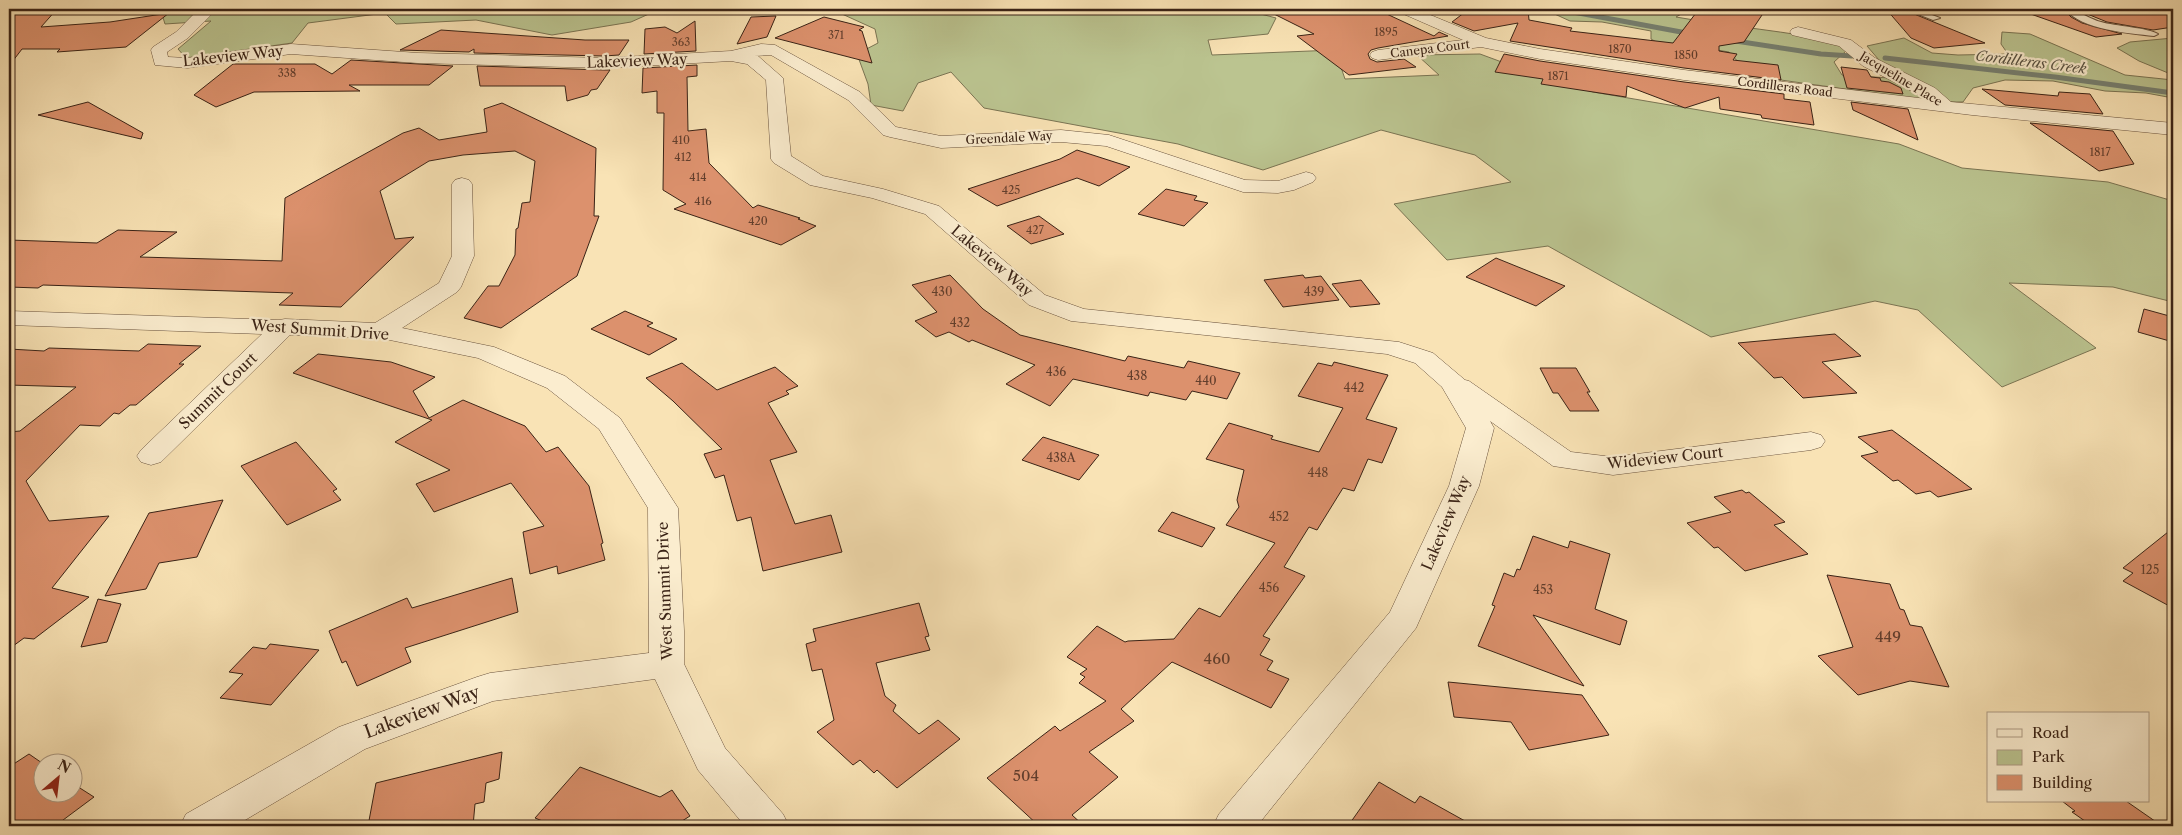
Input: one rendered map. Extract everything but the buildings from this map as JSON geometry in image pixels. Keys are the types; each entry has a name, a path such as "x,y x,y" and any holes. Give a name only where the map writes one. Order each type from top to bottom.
{"street":[{"name":"Lakeview Way","path":"206,9 206,12 182,35 159,50 161,61 187,63 291,50 325,50 418,58 595,63 731,56 752,60 774,78 781,159 817,181 876,193 932,210 1038,300 1080,316 1390,347 1424,358 1453,382 1480,428 1464,486 1404,619 1233,826"},
{"name":"Cordilleras Road","path":"1404,9 1482,42 1540,54 1948,107 2173,129"},
{"name":"Jacqueline Place","path":"1798,32 1845,43 1869,62 1929,92 1948,107"},
{"name":"Canepa Court","path":"1378,55 1482,42"},
{"name":"Greendale Way","path":"731,56 760,49 775,50 854,96 890,131 941,142 1061,136 1109,141 1243,186 1278,187 1294,184 1306,178"},
{"path":"380,331 448,287 463,256 462,184"},
{"name":"West Summit Drive","path":"9,318 285,326 380,331 486,352 556,382 610,424 663,508 667,631 666,664 711,759 770,826"},
{"name":"Summit Court","path":"151,456 285,326"},
{"name":"Wideview Court","path":"1453,382 1563,460 1613,466 1811,441"},
{"name":"Lakeview Way","path":"200,826 352,738 490,687 666,664"}],"lane":[{"path":"1909,9 1936,18"},
{"path":"2069,9 2076,17 2107,26 2154,34"}],"green space":[{"path":"180,9 660,9 631,22 552,35 476,20 396,24 385,13 308,23 292,43 186,58 178,49 211,21 165,24 161,11"},
{"path":"660,9 762,9 746,11"},
{"path":"797,9 1242,9 1276,18 1268,34 1208,40 1212,55 1335,50 1345,79 1439,75 1417,55 1480,54 1593,92 1899,144 1962,168 2108,182 2173,201 2173,302 2113,287 2009,283 2096,348 2002,387 1918,310 1875,301 1711,337 1548,246 1447,260 1394,204 1511,182 1475,155 1381,130 1263,170 1178,144 984,108 951,72 918,83 903,111 871,105 868,84 857,54 878,43 875,29 842,14"},
{"path":"1520,9 1712,9 1712,15 1683,13 1676,17 1802,35 1843,43 1846,51 1834,62 1842,75 1906,79 1885,67 1867,46 1904,38 1932,53 1958,55 2008,54 2001,44 2002,32 2030,34 2125,75 2173,80 2173,98 2146,93 2105,91 2053,81 2005,80 1973,88 1963,102 1920,102 1888,95 1745,75 1741,65 1729,52 1682,44 1662,45 1651,39 1651,31 1602,22 1570,21 1548,11"},
{"path":"2173,38 2173,75 2139,61 2117,48 2130,42"}],"waterway":[{"name":"Cordilleras Creek","path":"1557,9 1692,34"},
{"name":"Cordilleras Creek","path":"1729,40 1821,54 1852,56"},
{"name":"Cordilleras Creek","path":"1885,58 2055,77 2173,93"}]}
